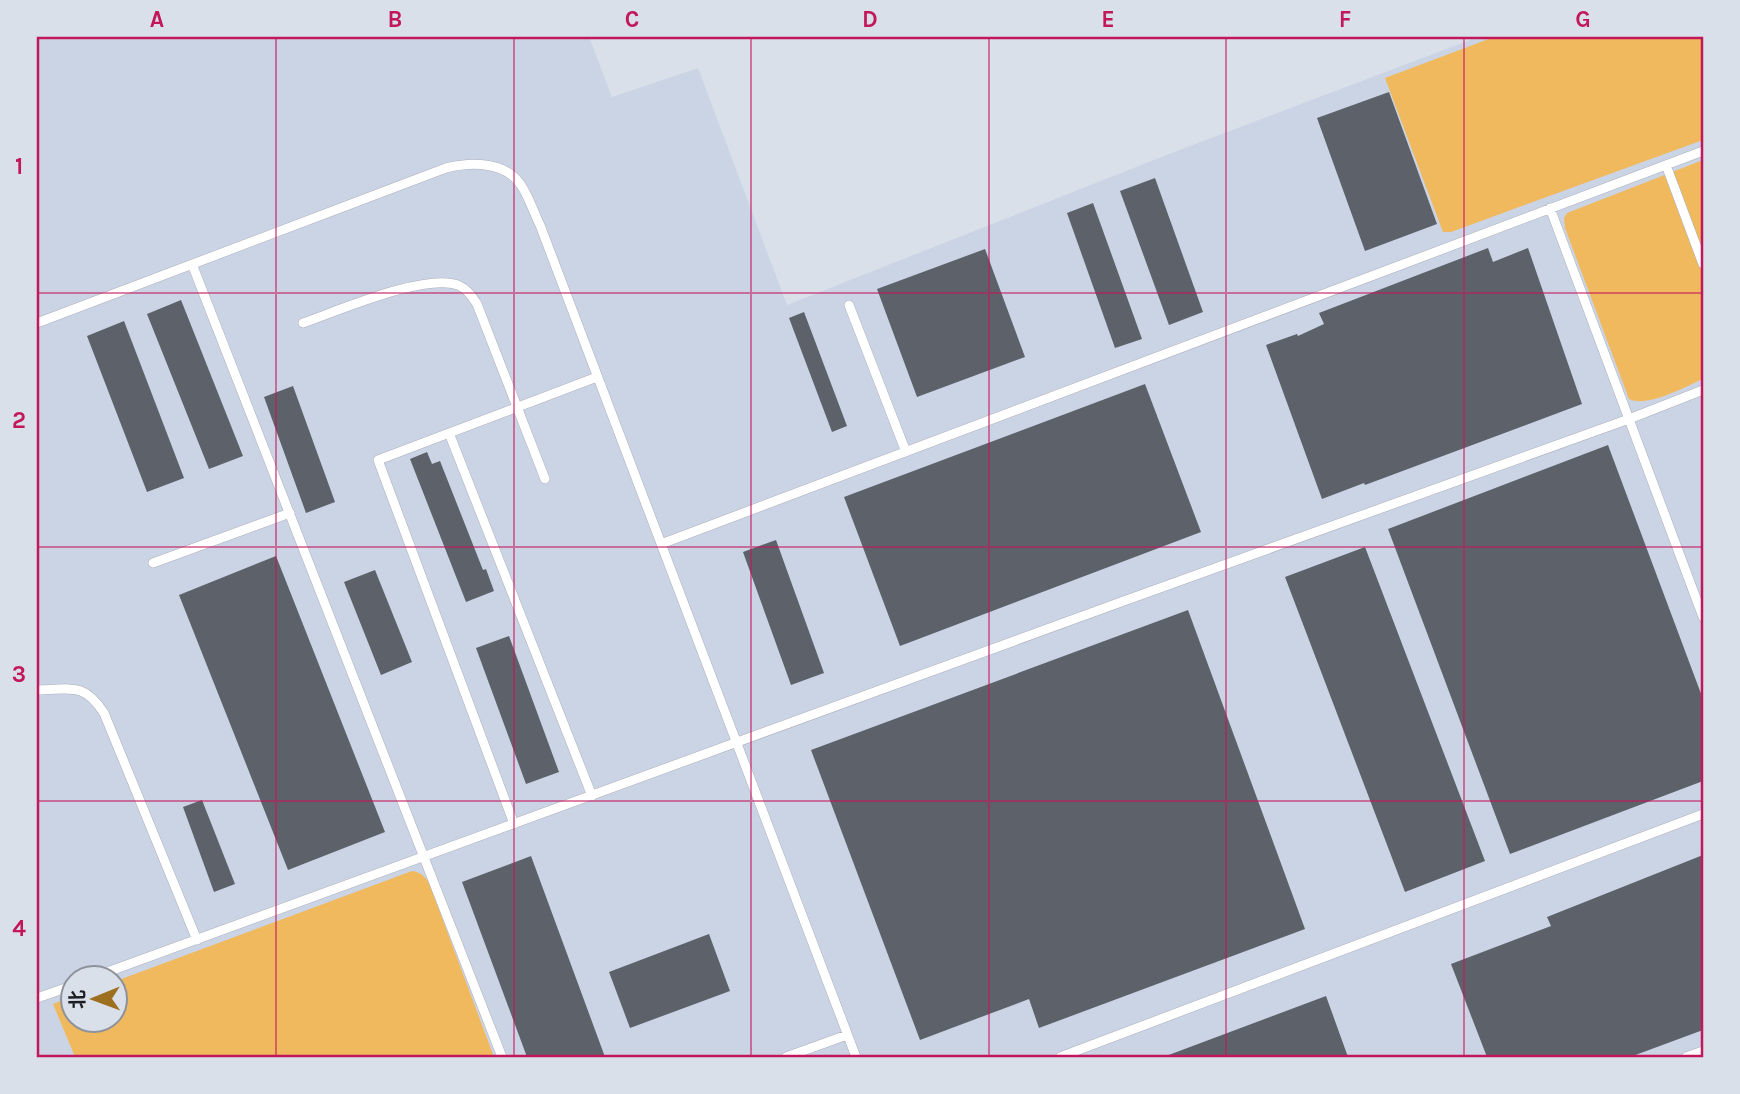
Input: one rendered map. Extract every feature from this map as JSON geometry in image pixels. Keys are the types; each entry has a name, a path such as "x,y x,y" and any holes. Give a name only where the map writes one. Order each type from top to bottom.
{"lane":[{"path":"661,544 1703,151"},
{"path":"37,323 446,168 462,164 486,165 512,176 521,185 540,226 856,1057"},
{"path":"1666,165 1703,264"},
{"path":"1550,208 1703,617"},
{"path":"192,264 502,1057"},
{"path":"303,323 419,284 444,283 462,287 477,304 545,479"},
{"path":"849,305 906,452"},
{"path":"514,824 378,460 597,377"},
{"path":"130,964 1703,390"},
{"path":"449,433 592,796"},
{"path":"153,563 290,513"},
{"path":"37,690 77,688 96,701 104,713 197,940"},
{"path":"1060,1057 1703,814"},
{"path":"37,998 60,990"},
{"path":"786,1057 848,1035"},
{"path":"1686,1057 1703,1051"}],"shaded area":[{"path":"37,37 589,37 612,97 698,68 787,305 1169,154 1478,37 1703,37 1703,1057 37,1057"},
{"path":"1494,37 1703,37 1703,140 1451,232 1443,232 1385,78"},
{"path":"1703,160 1703,379 1656,399 1629,399 1565,228 1564,218 1567,213"},
{"path":"412,871 417,872 429,883 494,1057 75,1057 65,1034 130,1034 130,976"},
{"path":"60,1001 60,1021 53,1004"}],"building":[{"path":"1389,92 1437,224 1365,251 1317,118"},
{"path":"1155,178 1203,312 1169,325 1120,191"},
{"path":"1093,203 1142,339 1115,348 1067,213"},
{"path":"1488,248 1493,262 1528,248 1582,404 1322,499 1266,345 1297,334 1298,336 1324,324 1319,313"},
{"path":"985,249 1025,357 917,397 877,289"},
{"path":"181,300 243,456 209,469 147,314"},
{"path":"804,312 847,426 832,432 789,318"},
{"path":"124,321 184,478 147,492 87,336"},
{"path":"1145,384 1201,532 900,646 844,497"},
{"path":"293,386 335,502 306,513 264,397"},
{"path":"1608,445 1703,699 1703,781 1510,854 1388,529"},
{"path":"427,452 432,464 440,461 483,570 486,569 494,591 466,602 410,459"},
{"path":"776,540 824,673 791,685 743,552"},
{"path":"1365,547 1485,861 1405,892 1285,577"},
{"path":"276,556 385,832 288,870 179,595"},
{"path":"375,570 412,662 381,675 344,582"},
{"path":"1188,610 1305,929 1039,1028 1029,999 920,1040 811,750"},
{"path":"509,636 559,772 526,784 476,648"},
{"path":"202,800 235,884 214,892 183,807"},
{"path":"1703,855 1703,1030 1630,1057 1487,1057 1451,964 1551,926 1547,917"},
{"path":"531,856 605,1057 527,1057 462,882"},
{"path":"709,934 730,991 630,1028 609,972"},
{"path":"1326,996 1348,1057 1166,1057 1166,1056"}]}
